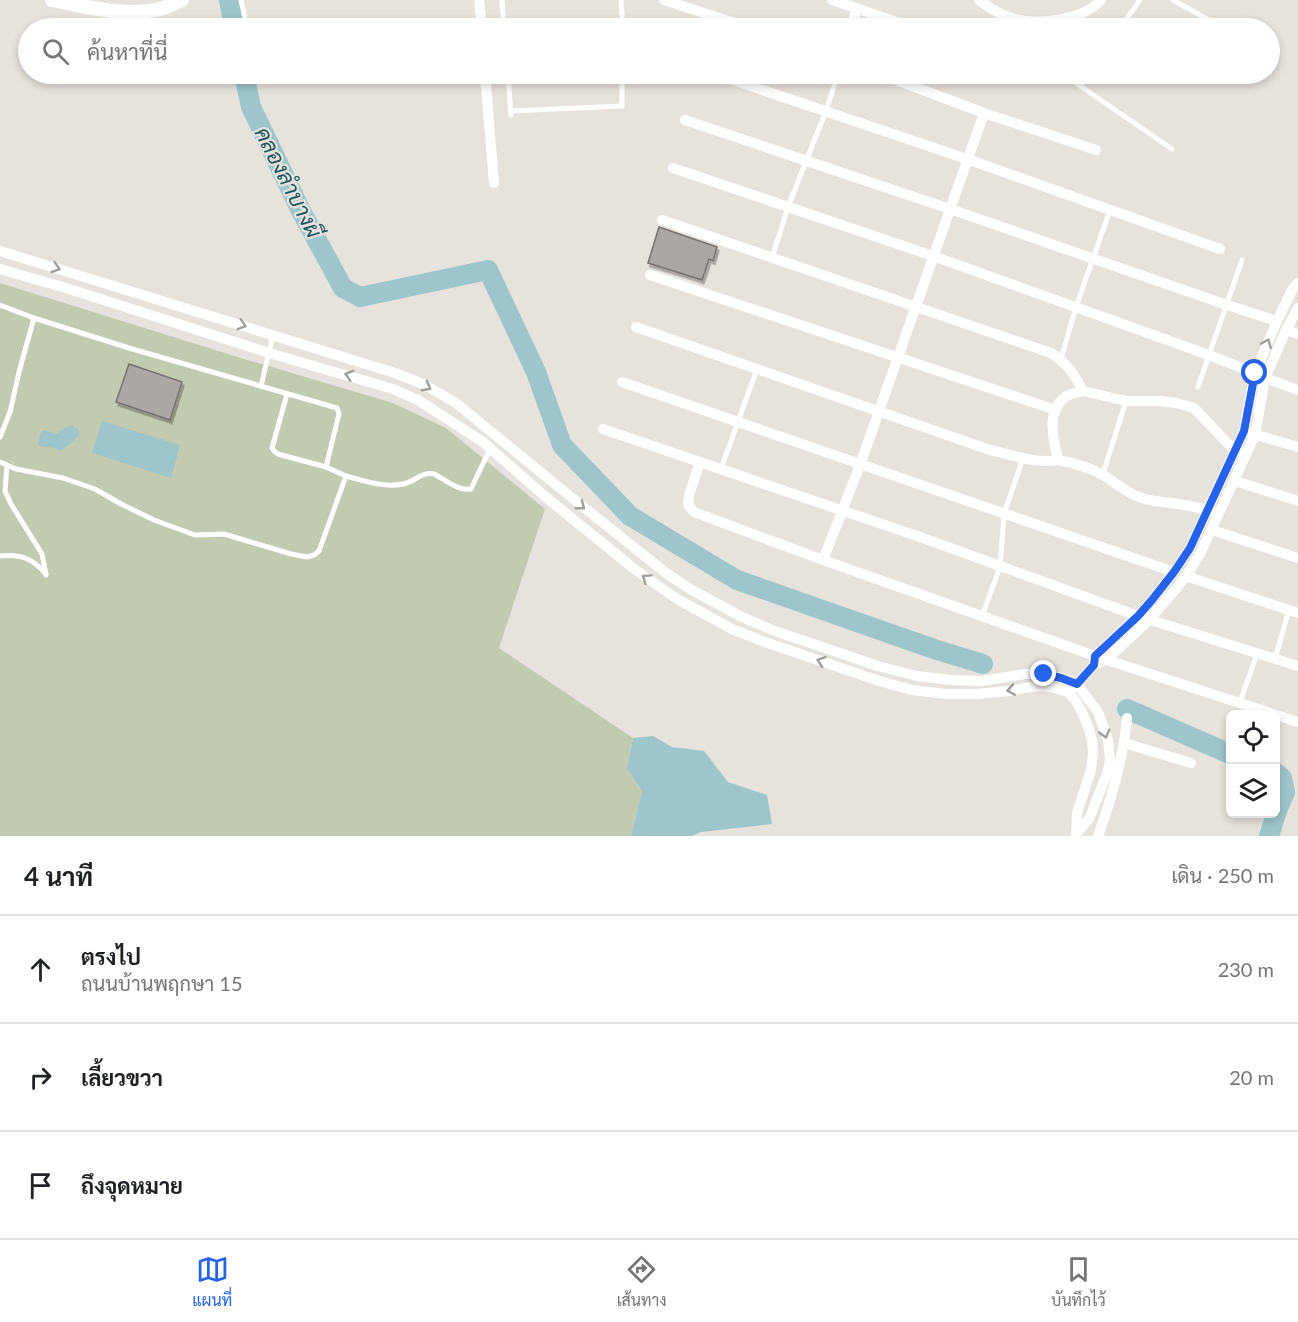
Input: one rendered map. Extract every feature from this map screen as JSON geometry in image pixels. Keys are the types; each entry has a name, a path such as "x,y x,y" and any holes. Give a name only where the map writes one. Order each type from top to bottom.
{"street":[{"path":"52,0 99,10 142,12 163,8 182,0"},
{"path":"479,0 481,18"},
{"path":"664,0 718,18"},
{"path":"832,0 886,18"},
{"path":"979,0 1012,18"},
{"path":"1067,18 1075,16 1101,0"},
{"path":"854,18 857,8"},
{"path":"486,84 494,183"},
{"path":"745,84 967,159 1220,249"},
{"path":"907,84 984,113 1096,150"},
{"path":"824,560 860,465 984,113"},
{"path":"685,120 1276,321"},
{"path":"673,168 933,256 1209,355 1298,390"},
{"path":"662,220 1051,353 1072,370 1083,391"},
{"path":"0,250 395,373 425,385 456,403 690,590 772,630 917,676 982,681 1024,674 1044,674 1077,684 1098,712 1108,740 1110,761 1089,819 1076,834"},
{"path":"0,269 393,389 418,400 483,442 548,499 637,571 677,599 732,629 868,678 912,690 946,694 977,694 1036,686 1068,692 1076,701 1088,726 1093,753 1091,770 1077,813 1076,834"},
{"path":"650,275 1056,410"},
{"path":"1068,692 1186,576 1212,530 1213,512 1244,431 1276,321 1293,288 1298,283"},
{"path":"1143,618 1235,481 1255,435 1260,376 1298,308"},
{"path":"636,327 990,450 1040,461 1072,462 1103,476 1136,496 1153,502 1170,503 1213,512"},
{"path":"1286,330 1298,334"},
{"path":"622,382 1174,572"},
{"path":"1058,460 1052,433 1056,410 1065,397 1083,391 1126,401 1160,401 1194,408 1235,451 1246,455"},
{"path":"603,429 842,510 1143,618 1298,666"},
{"path":"1244,431 1298,447"},
{"path":"700,462 689,495 688,505 694,512 1098,660 1240,702 1298,722"},
{"path":"1235,481 1298,501"},
{"path":"1212,530 1298,558"},
{"path":"1186,576 1294,612"},
{"path":"1098,836 1108,809 1124,743 1127,718"},
{"path":"1124,743 1191,763"}],"lane":[{"path":"240,0 244,18"},
{"path":"502,0 503,18"},
{"path":"621,0 622,18"},
{"path":"1127,18 1140,0"},
{"path":"1173,0 1205,18"},
{"path":"509,84 510,113 622,106 622,84"},
{"path":"772,258 788,207 835,84"},
{"path":"1077,84 1172,149"},
{"path":"1060,359 1110,210"},
{"path":"1198,387 1242,260"},
{"path":"0,305 129,348 337,408 339,411 326,467"},
{"path":"0,437 10,412 34,318"},
{"path":"261,386 273,335"},
{"path":"721,469 757,369"},
{"path":"287,394 272,448 274,451 289,458 326,467 346,476 377,485 407,484 423,474 430,473 459,488 468,490 471,489 490,449"},
{"path":"1103,476 1126,401"},
{"path":"982,616 1000,567 1004,514 1023,458"},
{"path":"0,462 16,469 63,478 95,489 154,520 195,535 224,534 307,557 319,551 346,476"},
{"path":"0,556 14,555 30,560 46,575 42,554 5,491 7,465"},
{"path":"1275,659 1294,612"},
{"path":"1240,702 1257,654"}],"green space":[{"path":"0,283 393,403 446,428 545,509 499,648 633,738 627,769 642,791 631,836 0,836"}],"water":[{"path":"102,421 180,445 171,478 92,453"},
{"path":"72,426 78,429 80,434 62,450 38,446 40,434 44,430 56,434"},
{"path":"653,736 672,747 704,751 728,782 767,795 772,824 701,832 692,836 631,836 642,791 627,769 633,738"}],"building":[{"path":"659,227 717,247 713,261 709,259 702,280 648,263"},
{"path":"129,364 182,382 170,420 116,402"}],"waterway":[{"name":"คลองลำบางผี","path":"229,0 232,18"},
{"path":"246,84 251,107 301,211 343,288 360,297 488,270 536,372 562,445 630,516 737,580 983,664"},
{"path":"1127,709 1226,752"},
{"path":"1280,776 1285,792 1280,803"},
{"path":"1269,836 1275,818"}],"route":[{"path":"1044,674 1077,684 1094,665 1095,656 1138,616 1174,572 1200,528 1244,431 1255,373"}]}
